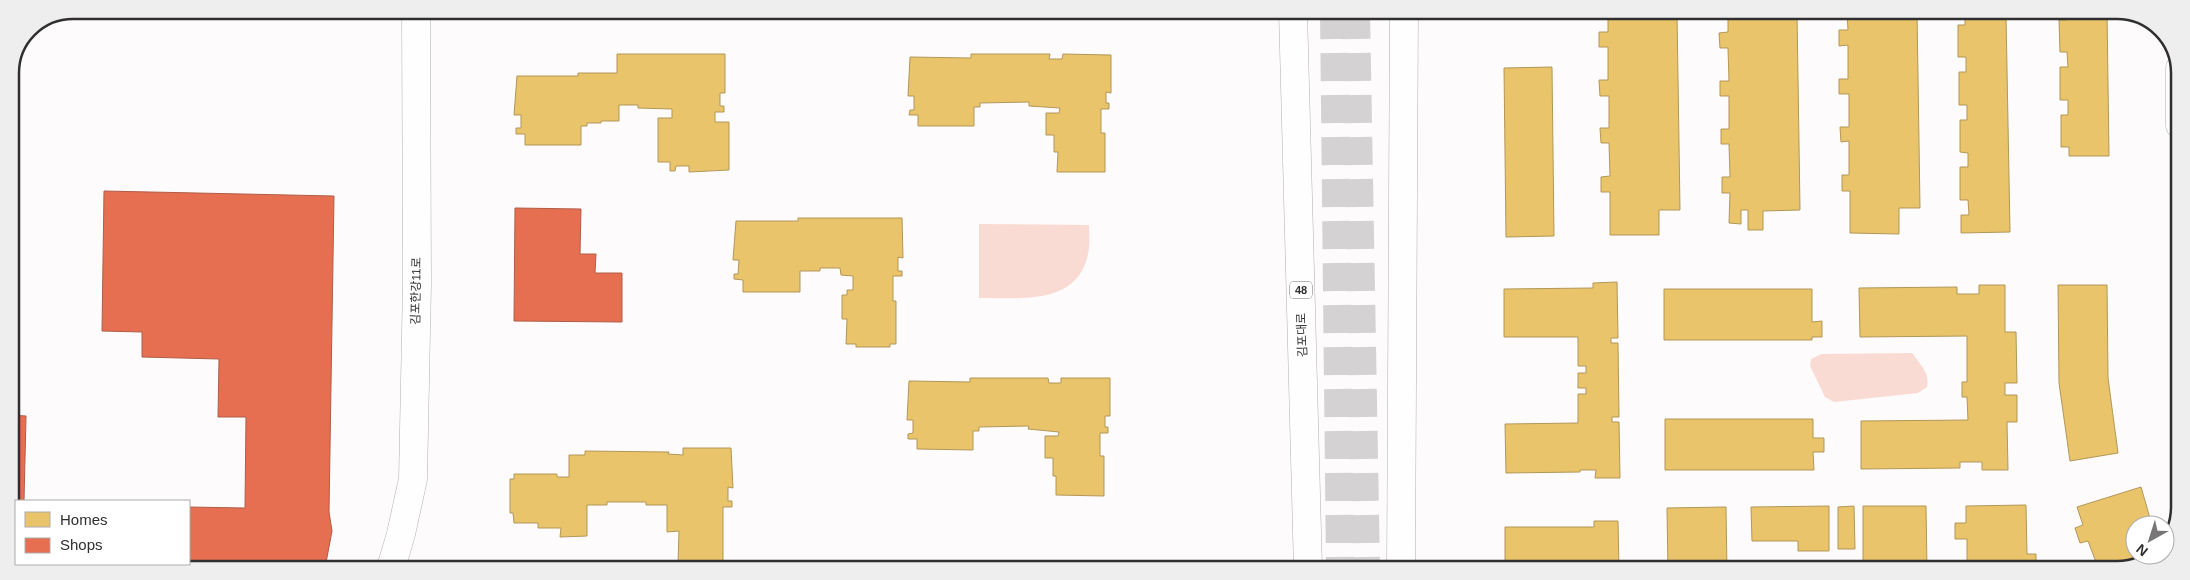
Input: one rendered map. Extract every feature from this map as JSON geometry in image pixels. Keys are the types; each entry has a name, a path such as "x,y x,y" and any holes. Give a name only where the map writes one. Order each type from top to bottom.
{"street":[{"name":"김포한강11로","path":"393,561 413,479 417,284 416,19"},
{"name":"김포한강11로","path":"409,561 415,541 429,470 435,19"},
{"name":"김포대로","path":"1293,19 1308,561"},
{"path":"1401,561 1404,19"}],"shaded area":[{"path":"979,224 1089,225 1089,248 1084,267 1075,280 1062,289 1048,295 979,298"},
{"path":"1912,353 1924,369 1928,382 1927,387 1918,393 1834,402 1825,397 1810,366 1811,359 1821,354"}],"building: Homes":[{"path":"1608,19 1677,19 1680,210 1659,210 1659,235 1610,235 1610,192 1601,192 1601,177 1610,176 1609,143 1601,143 1600,128 1609,128 1609,96 1600,96 1599,80 1608,80 1608,47 1599,47 1599,32 1608,32"},
{"path":"1728,19 1797,19 1800,210 1763,211 1763,230 1748,230 1748,210 1741,210 1741,224 1729,223 1730,193 1722,193 1722,177 1730,177 1729,144 1721,144 1721,129 1729,129 1729,96 1720,96 1720,81 1729,81 1728,48 1720,48 1719,33 1728,32"},
{"path":"1847,19 1917,19 1920,208 1899,208 1899,234 1850,233 1850,191 1842,191 1842,175 1849,175 1849,141 1841,142 1840,127 1849,127 1849,94 1839,94 1839,79 1848,79 1848,45 1839,46 1839,30 1848,30"},
{"path":"1965,19 2006,19 2010,232 1961,233 1961,215 1969,215 1968,200 1960,200 1960,167 1968,167 1968,153 1960,152 1960,120 1967,120 1967,105 1959,105 1959,72 1966,72 1966,57 1958,57 1958,25 1965,25"},
{"path":"2107,19 2109,156 2069,156 2069,147 2061,147 2061,115 2068,115 2068,100 2060,100 2060,67 2068,67 2067,52 2060,52 2059,20"},
{"path":"617,54 725,54 725,93 720,93 720,106 724,106 724,112 715,112 715,122 729,122 729,170 689,172 689,166 676,166 675,171 670,171 670,162 658,162 658,118 672,118 672,109 638,108 638,105 619,105 619,121 601,121 601,123 587,123 587,126 581,126 581,145 525,145 525,134 516,134 516,128 521,128 521,115 514,115 517,76 578,76 578,73 617,73"},
{"path":"971,54 1050,54 1049,59 1062,59 1063,54 1111,55 1111,93 1106,92 1106,103 1109,103 1109,109 1101,109 1101,133 1105,133 1105,172 1057,172 1058,152 1054,152 1054,135 1046,135 1046,113 1059,113 1060,108 1029,106 1029,102 980,103 980,107 974,107 974,126 918,126 918,115 909,115 910,110 914,110 914,96 908,96 910,57 971,58"},
{"path":"1552,67 1554,236 1506,237 1504,68"},
{"path":"798,218 902,218 903,258 898,257 898,271 902,271 902,276 893,276 893,301 896,301 896,344 890,344 890,347 856,347 856,344 846,344 847,319 842,319 842,295 847,295 847,290 853,290 853,276 841,275 840,268 800,271 800,292 743,292 743,280 734,279 734,274 738,274 739,260 733,260 736,221 798,221"},
{"path":"1617,282 1618,338 1611,338 1611,343 1618,343 1619,417 1612,417 1612,422 1619,422 1620,478 1595,478 1596,470 1506,473 1505,424 1578,423 1578,394 1586,394 1586,388 1578,388 1578,373 1586,373 1586,366 1578,366 1578,337 1504,337 1504,289 1593,288 1593,283"},
{"path":"1979,285 2005,285 2005,332 2016,332 2017,383 2005,383 2005,395 2017,395 2017,422 2007,422 2008,470 1982,470 1982,462 1960,462 1960,468 1861,469 1861,421 1968,420 1967,397 1962,397 1962,382 1967,382 1967,336 1860,337 1859,288 1957,287 1957,294 1979,294"},
{"path":"2058,285 2107,285 2108,378 2118,453 2070,461 2059,383"},
{"path":"1664,289 1812,289 1812,322 1822,321 1822,337 1812,337 1812,340 1664,340"},
{"path":"970,378 1048,378 1049,383 1061,383 1061,378 1110,378 1110,416 1105,416 1105,427 1108,427 1108,433 1100,433 1100,456 1104,456 1104,496 1056,495 1056,476 1053,476 1053,458 1045,458 1045,436 1058,436 1059,432 1028,429 1029,426 979,427 979,431 973,431 973,450 917,449 917,439 908,439 908,434 913,433 913,420 907,420 909,381 970,382"},
{"path":"1665,419 1813,419 1813,438 1824,438 1824,452 1813,452 1814,470 1665,470"},
{"path":"683,448 731,448 733,488 728,487 728,501 732,501 732,507 723,507 723,561 678,561 679,531 667,532 667,505 646,505 646,502 607,502 607,505 587,505 587,536 560,537 561,528 538,528 538,523 514,523 513,513 510,513 510,479 514,479 514,474 557,474 557,477 569,477 569,455 585,455 585,451 669,452 668,454 683,455"},
{"path":"2141,487 2149,515 2125,515 2125,560 2096,561 2088,541 2080,543 2075,528 2083,525 2077,507"},
{"path":"2026,505 2027,554 2036,554 2036,561 1967,561 1967,539 1955,539 1955,523 1966,523 1966,506"},
{"path":"1829,506 1829,551 1798,551 1798,541 1752,541 1751,507"},
{"path":"1854,506 1855,549 1838,549 1838,507"},
{"path":"1863,506 1926,506 1927,561 1863,561"},
{"path":"1726,507 1727,561 1668,561 1667,508"},
{"path":"1594,521 1618,521 1619,561 1505,561 1505,527 1594,527"}],"building: Shops":[{"path":"104,191 334,196 329,512 332,531 326,561 190,561 190,507 245,508 246,417 218,417 219,359 142,357 142,332 102,331"},
{"path":"515,208 581,209 580,254 596,254 595,273 622,273 622,322 514,321"},
{"path":"19,416 26,416 24,500 19,500"}],"tunnel":[{"path":"1334,19 1340,561"},
{"path":"1356,19 1366,561"}]}
